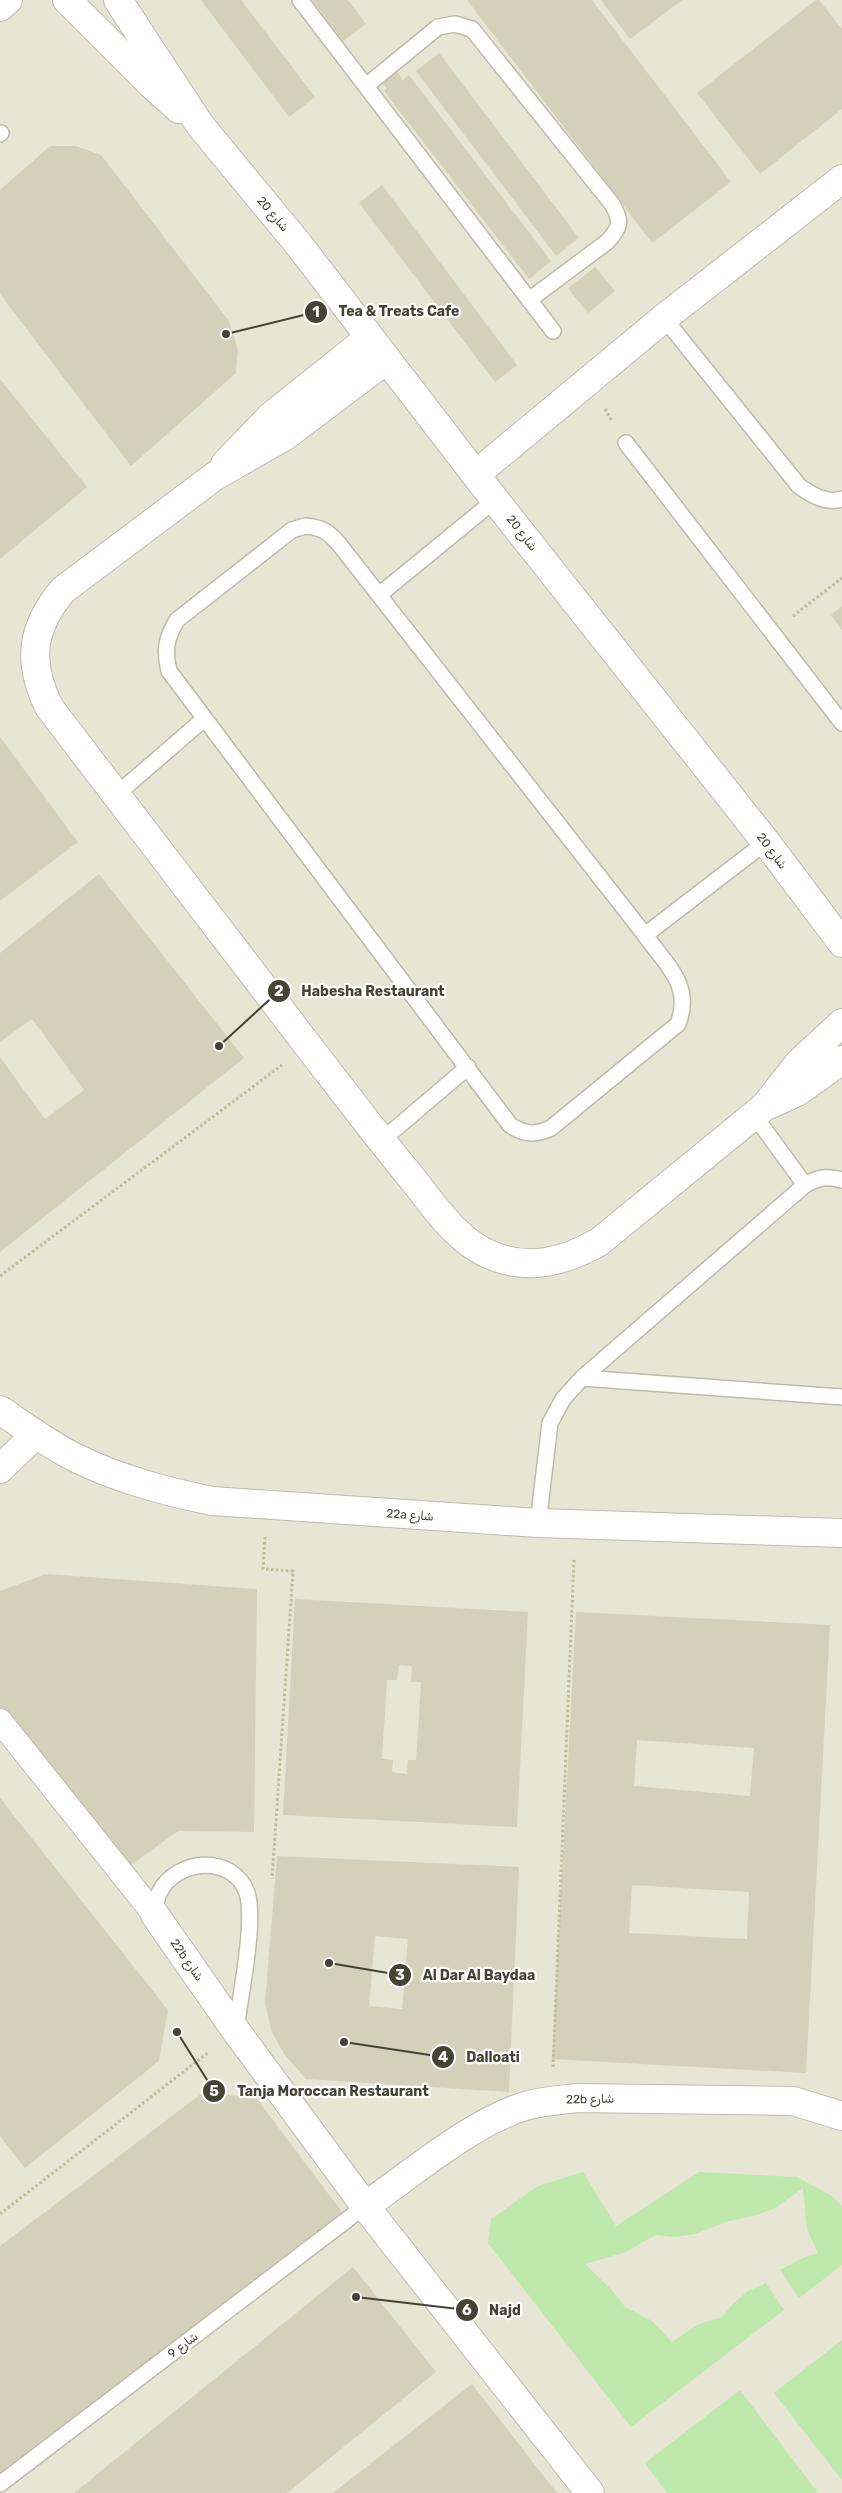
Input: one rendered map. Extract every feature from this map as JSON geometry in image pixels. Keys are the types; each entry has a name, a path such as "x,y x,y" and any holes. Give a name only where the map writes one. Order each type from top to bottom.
{"street":[{"name":"شارع 20","path":"67,0 149,82 200,125"},
{"name":"شارع 20","path":"118,0 200,125 299,245 495,500 766,842 842,943"},
{"path":"476,474 664,318 842,179"},
{"path":"214,476 270,417 369,338"},
{"path":"386,360 285,436 214,476 63,590 50,606 41,624 35,643 35,666 39,687 49,707 381,1142 448,1223 468,1242 492,1256 519,1263 547,1263 574,1256 599,1242 759,1111 799,1063 842,1024"},
{"path":"759,1111 797,1092 842,1060"},
{"name":"22a شارع","path":"0,1410 73,1456 118,1476 164,1491 212,1501 538,1524 842,1533"},
{"path":"0,1469 36,1434"},
{"name":"22b شارع","path":"0,1721 155,1915 236,2031 365,2206 590,2493"},
{"name":"22b شارع","path":"365,2206 480,2126 526,2106 551,2100 578,2098 793,2101 842,2116"}],"lane":[{"path":"300,0 553,331"},
{"path":"366,86 438,27 455,24 472,29 612,204 619,216 617,231 600,247 529,300"},
{"path":"664,318 799,486 816,498 836,501 842,499"},
{"path":"626,443 842,723"},
{"path":"379,595 495,500"},
{"path":"305,526 318,527 330,534 379,595 644,935 676,979 683,993 684,1009 678,1024 551,1128 541,1133 530,1134 515,1128 169,672 165,654 168,635 176,620 292,530 305,526"},
{"path":"116,795 204,719"},
{"path":"644,935 766,842"},
{"path":"381,1142 468,1067"},
{"path":"759,1111 805,1185"},
{"path":"538,1524 550,1423 563,1399 582,1378 805,1185 814,1180 829,1176 842,1180"},
{"path":"582,1378 842,1397"},
{"path":"155,1915 159,1894 172,1876 191,1866 212,1865 232,1874 246,1892 251,1913 236,2031"},
{"name":"شارع 9","path":"0,2484 365,2206"}],"path":[{"path":"772,632 842,578"},
{"path":"0,1276 308,1045"},
{"path":"251,1913 262,1903 270,1888 273,1873 293,1571 263,1569 266,1504"},
{"path":"551,2100 576,1525"},
{"path":"0,2214 236,2031"}],"shaded area":[{"path":"0,0 842,0 842,2493 0,2493"}],"green space":[{"path":"583,2172 616,2226 699,2172 797,2177 832,2196 842,2206 842,2265 799,2298 780,2270 805,2257 818,2253 807,2229 803,2188 775,2208 757,2215 729,2221 695,2234 675,2237 655,2235 626,2252 585,2264 612,2290 625,2307 652,2321 672,2342 699,2324 722,2317 748,2291 766,2283 784,2310 631,2427 488,2243 491,2219 538,2186"},
{"path":"842,2340 842,2480 774,2393"},
{"path":"740,2390 818,2493 667,2493 645,2463"}],"building":[{"path":"201,0 241,0 315,97 289,117"},
{"path":"312,0 348,0 366,24 343,41"},
{"path":"467,0 592,0 731,182 652,243"},
{"path":"601,0 682,0 630,39"},
{"path":"816,0 819,0 842,29 842,109 760,174 697,93"},
{"path":"439,53 579,238 556,256 416,71"},
{"path":"393,66 403,80 409,75 551,261 529,279 384,91 387,89 378,77"},
{"path":"50,146 76,146 101,155 229,321 238,350 236,373 131,466 0,294 0,190"},
{"path":"382,185 517,365 495,382 359,203"},
{"path":"595,267 615,291 588,313 568,288"},
{"path":"0,379 87,487 0,559"},
{"path":"842,606 842,630 831,615"},
{"path":"0,737 78,842 0,901"},
{"path":"99,874 244,1058 0,1252 0,1057 45,1119 84,1090 32,1019 0,1042 0,953"},
{"path":"46,1574 257,1589 254,1832 178,1831 124,1870 0,1712 0,1591"},
{"path":"295,1599 528,1612 517,1827 283,1815","holes":["399,1665 412,1666 411,1682 421,1682 416,1760 408,1760 407,1774 392,1772 393,1760 382,1759 387,1680 397,1680"]},
{"path":"576,1612 830,1625 806,2073 552,2059","holes":["637,1740 754,1748 750,1796 634,1786","632,1885 749,1892 747,1939 629,1933"]},
{"path":"0,1798 168,2010 159,2061 25,2168 0,2136"},
{"path":"277,1856 519,1867 509,2092 306,2079 284,2054 271,2030 265,2003","holes":["375,1936 408,1939 402,2009 369,2006"]},
{"path":"205,2091 257,2099 342,2212 0,2475 0,2246"},
{"path":"353,2267 436,2372 287,2493 74,2493"},
{"path":"472,2384 557,2493 333,2493"}],"place":[{"name":"Tea & Treats Cafe","path":"226,334"},
{"name":"Habesha Restaurant","path":"219,1046"},
{"name":"Al Dar Al Baydaa","path":"329,1963"},
{"name":"Tanja Moroccan Restaurant","path":"177,2032"},
{"name":"Dalloati","path":"344,2042"},
{"name":"Najd","path":"356,2297"}]}
